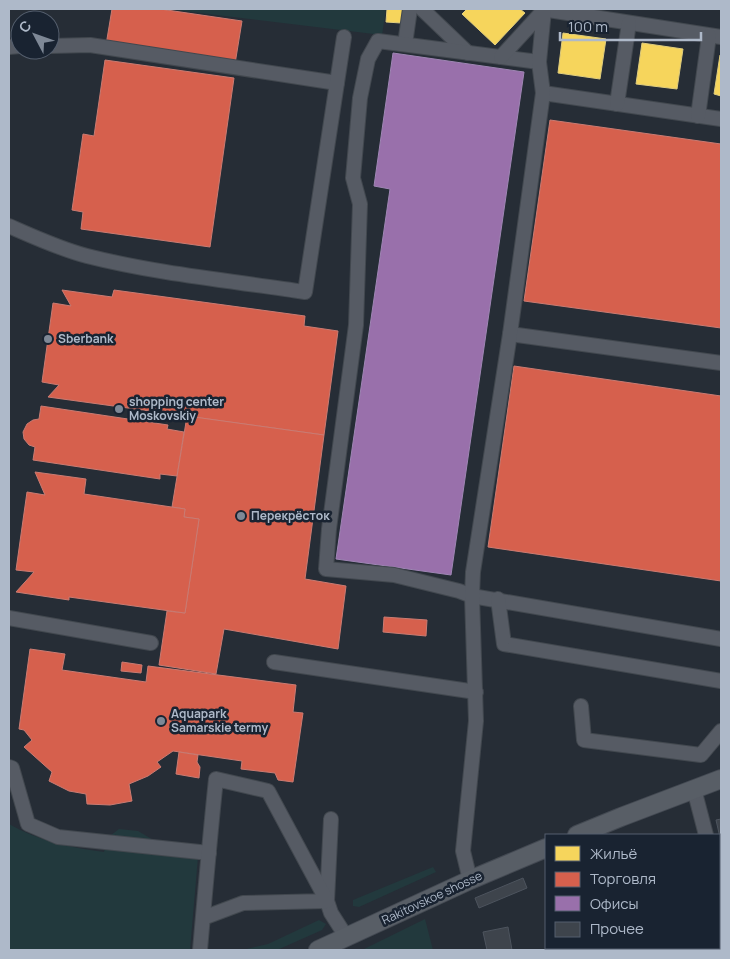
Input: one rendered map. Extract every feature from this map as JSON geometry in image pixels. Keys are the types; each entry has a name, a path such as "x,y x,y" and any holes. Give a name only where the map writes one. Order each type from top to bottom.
{"main road":[{"path":"580,834 721,779"},
{"name":"Rakitovskoe shosse","path":"318,950 470,880 545,848"}],"lane":[{"path":"405,44 410,9"},
{"path":"543,9 589,12 630,23 715,37 698,116"},
{"path":"501,57 543,9"},
{"path":"470,880 463,851 476,721 473,572 510,334 542,93 539,62 543,9"},
{"path":"429,11 468,53"},
{"path":"617,104 630,23"},
{"path":"9,226 87,256 305,292 344,37"},
{"path":"539,62 378,41 368,59 360,98 353,178 360,204 356,325 329,529 326,569 394,575 472,596 721,639"},
{"path":"60,46 90,45 337,83"},
{"path":"542,93 721,119"},
{"path":"510,334 721,363"},
{"path":"498,600 504,644 721,681"},
{"path":"9,618 151,643"},
{"path":"274,662 476,692"},
{"path":"581,706 584,740 701,755 721,731"},
{"path":"9,767 12,768 28,824 58,837 209,854"},
{"path":"200,950 216,779 268,790 331,913 347,938"},
{"path":"694,789 706,834"},
{"path":"327,902 331,819"},
{"path":"203,918 243,903 327,902"}],"green space":[{"path":"167,9 386,9 382,35"},
{"path":"9,824 55,843 104,852 106,839 119,829 138,831 155,841 198,857 190,950 9,950"},
{"path":"433,867 436,872 359,907 353,906 353,900"},
{"path":"425,919 433,950 362,950"},
{"path":"319,920 326,924 322,930 277,950 242,950 268,944"}],"building: Жильё":[{"path":"387,9 403,9 401,23 386,22"},
{"path":"467,9 520,9 525,13 495,45 462,14"},
{"path":"563,33 606,39 600,79 558,73"},
{"path":"642,43 683,49 677,89 636,84"},
{"path":"721,55 721,96 714,94"}],"building: Торговля":[{"path":"112,9 160,9 242,21 235,64 106,45"},
{"path":"105,60 234,78 210,247 81,229 83,212 72,210 83,134 94,136"},
{"path":"550,120 721,144 721,328 524,301"},
{"path":"62,290 112,297 114,290 305,316 304,326 338,331 324,435 48,397 59,385 42,382 53,303 71,306"},
{"path":"514,366 721,396 721,581 488,547"},
{"path":"41,406 168,425 167,429 184,432 177,476 160,474 160,479 33,460 35,447 29,445 24,439 23,432 27,424 39,419"},
{"path":"187,416 324,435 305,579 346,586 338,649 224,629 216,674 159,665 167,611 185,613 199,519 184,517 185,509 172,507"},
{"path":"35,472 86,479 84,494 185,509 184,517 199,519 185,613 69,597 69,600 16,592 34,572 16,570 27,492 45,495"},
{"path":"384,617 427,620 426,636 383,632"},
{"name":"Aquapark Samarskie termy","path":"30,649 65,654 62,670 146,682 148,666 296,685 293,712 303,713 293,782 278,780 275,773 241,769 242,761 173,751 157,762 161,767 148,776 129,784 132,801 110,805 87,804 86,794 69,791 49,781 52,772 24,747 32,740 24,730 19,729"},
{"path":"122,662 142,665 141,673 121,671"},
{"path":"179,752 198,755 199,778 176,774"}],"building: Офисы":[{"path":"393,53 524,72 451,575 336,559 390,189 374,186"}],"building: Прочее":[{"path":"721,819 721,842 720,834 716,820"},
{"path":"523,878 527,888 479,908 475,898"},
{"path":"508,927 512,950 487,950 483,932"}],"place":[{"name":"Sberbank","path":"48,339"},
{"name":"shopping center Moskovskiy","path":"119,409"},
{"name":"Перекрёсток","path":"241,516"},
{"name":"Aquapark Samarskie termy","path":"161,721"}]}
